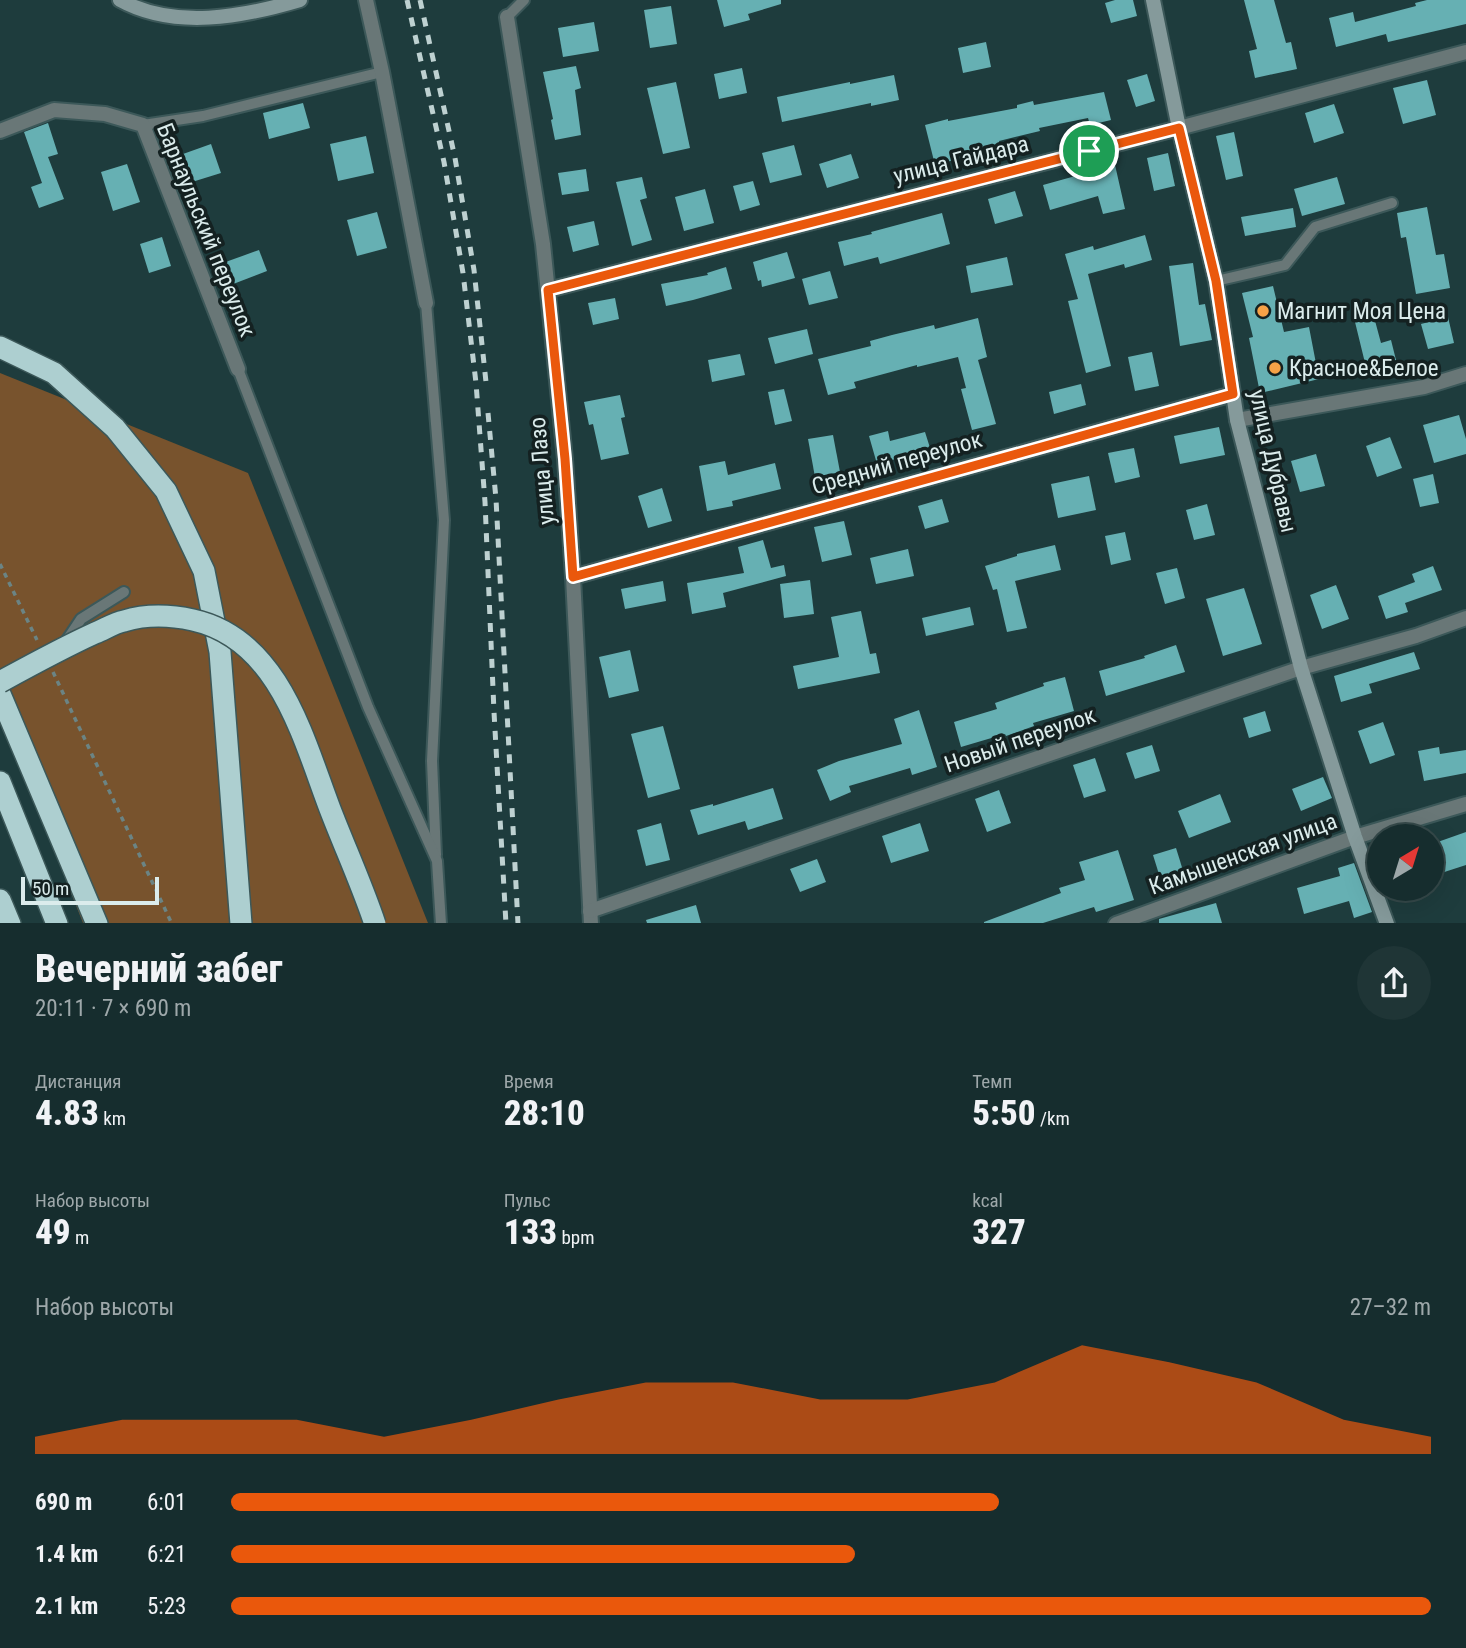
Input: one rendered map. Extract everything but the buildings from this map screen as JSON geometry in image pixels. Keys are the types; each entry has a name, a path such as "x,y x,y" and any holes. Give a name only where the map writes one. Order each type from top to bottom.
{"highway":[{"path":"0,346 54,373 114,428 166,491 204,570 220,652 241,923"},
{"path":"0,682 62,648 124,621 158,615 179,617 211,624 237,638 278,684 302,733 375,923"},
{"path":"0,694 97,923"},
{"path":"0,782 57,923"},
{"path":"0,900 9,923"}],"street":[{"path":"120,0 134,7 176,17 216,17 247,13 300,0"},
{"path":"366,0 426,303"},
{"name":"улица Дубравы","path":"1153,0 1179,128 1216,281 1237,419 1301,668 1387,923"},
{"name":"улица Лазо","path":"507,17 543,244 565,459 590,917"},
{"name":"улица Гайдара","path":"548,290 1466,52"},
{"name":"Барнаульский переулок","path":"0,131 54,110 105,114 143,125 239,369"},
{"path":"1237,419 1424,387 1466,374"},
{"name":"Средний переулок","path":"573,577 1233,394"},
{"name":"Новый переулок","path":"590,917 1301,668 1416,636 1466,618"},
{"name":"Камышенская улица","path":"1116,923 1356,837 1466,804"}],"lane":[{"path":"507,17 524,0"},
{"path":"143,125 202,116 382,72"},
{"path":"1216,281 1285,265 1315,227 1392,203"},
{"path":"426,303 444,520 432,761 441,923"},
{"path":"239,369 368,706 437,861"},
{"path":"62,648 81,619 124,593"}],"path":[{"path":"0,564 40,646"},
{"path":"52,669 172,923"}],"shaded area":[{"path":"0,373 248,473 428,923 83,923 0,714"}],"railway":[{"path":"407,0 444,162 463,273 476,383 485,502 506,923"},
{"path":"420,0 455,158 474,270 486,382"},
{"path":"488,413 496,499 518,923"}],"place":[{"name":"Магнит Моя Цена","path":"1263,311"},
{"name":"Красное&Белое","path":"1275,368"}],"route":[{"path":"1179,128 1216,281 1233,394 573,577 565,459 548,290 1089,151 1179,128"}]}
